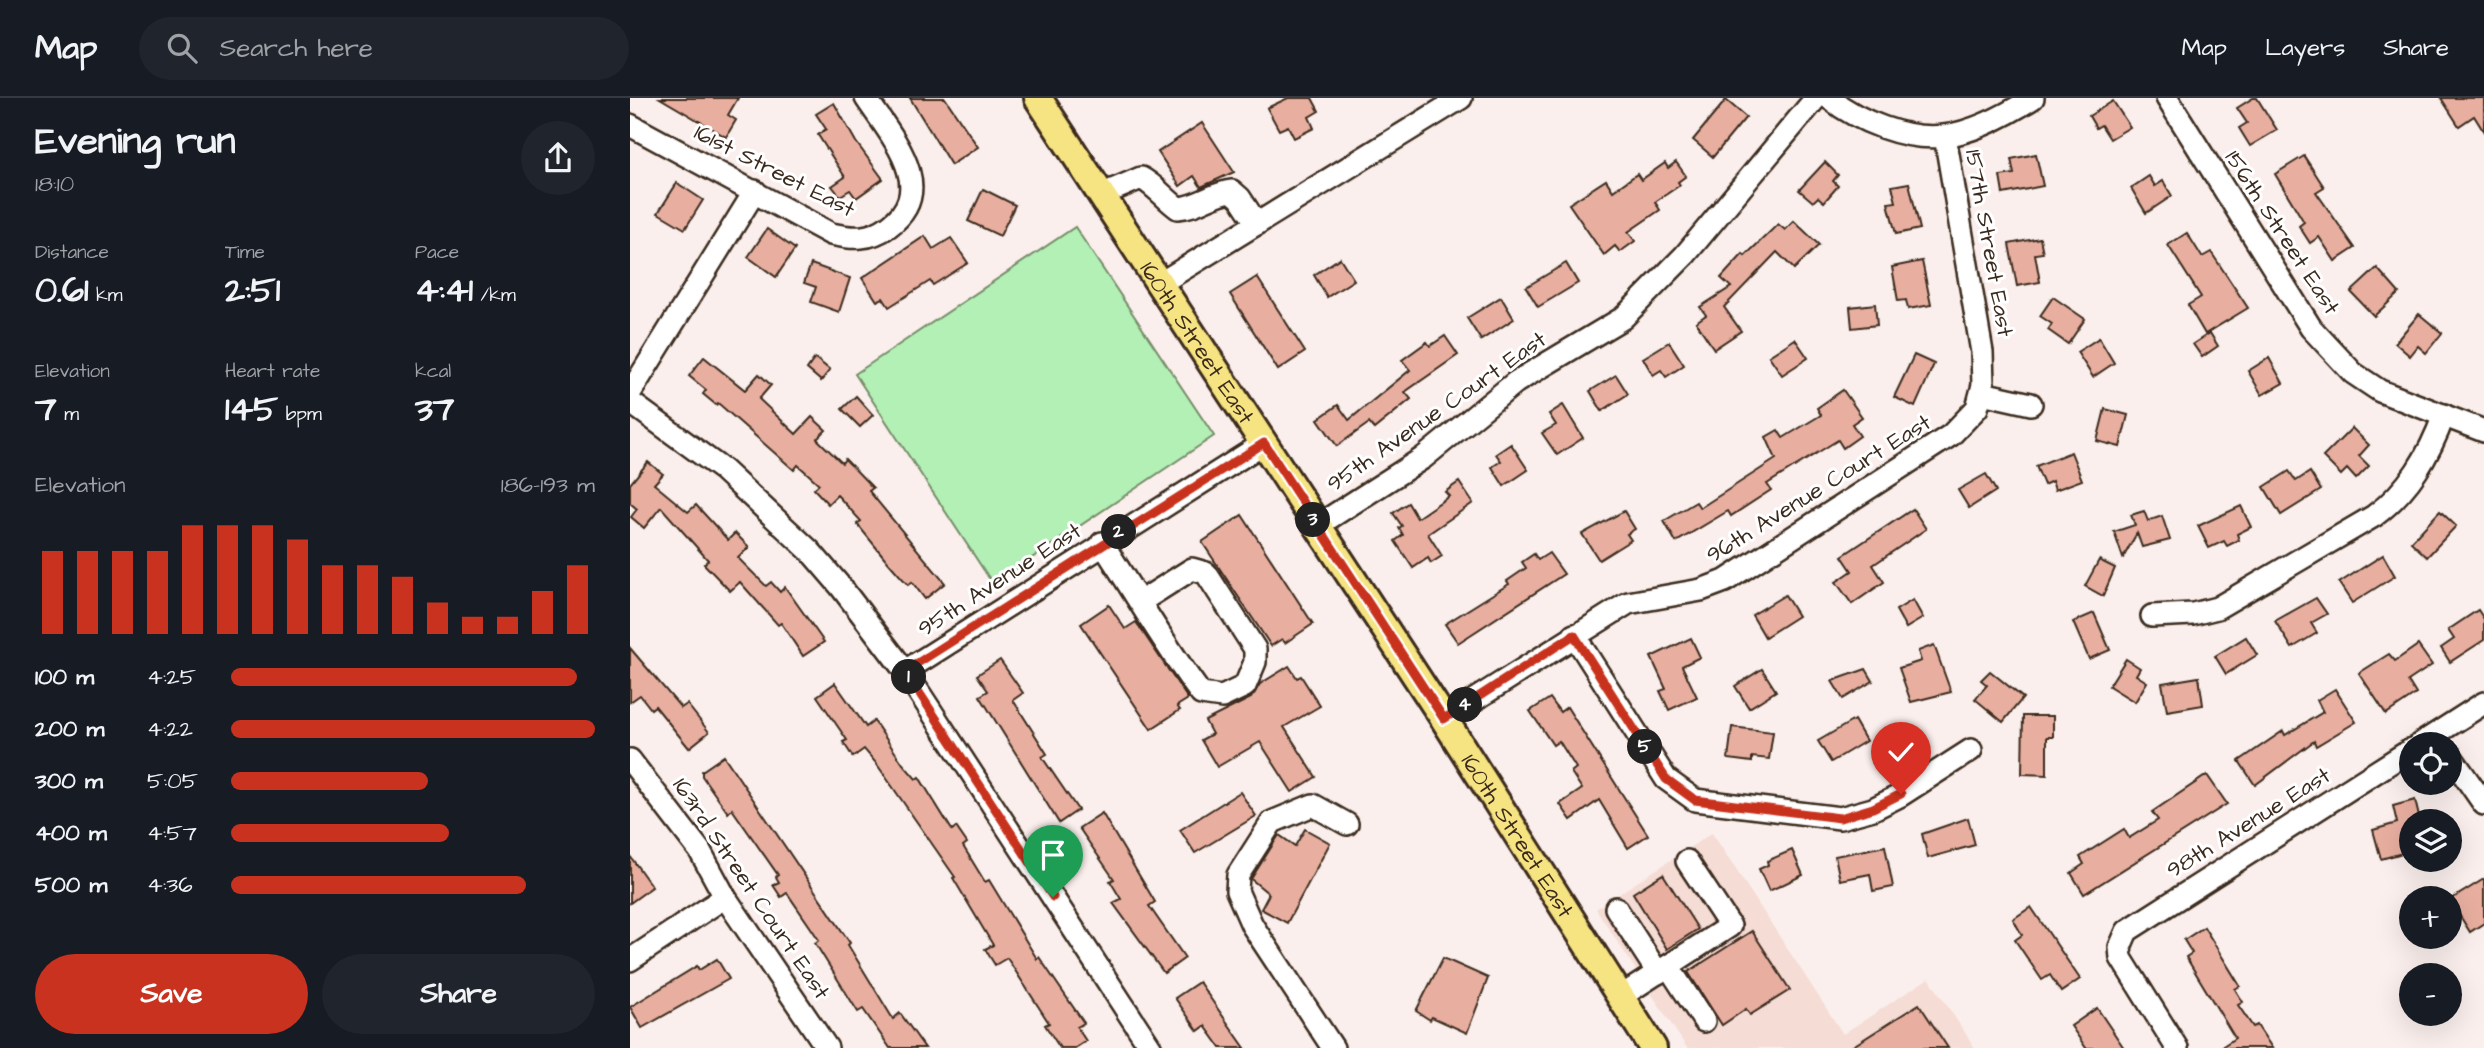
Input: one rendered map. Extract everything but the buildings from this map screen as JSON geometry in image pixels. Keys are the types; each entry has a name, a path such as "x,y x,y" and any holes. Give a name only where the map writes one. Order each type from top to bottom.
{"main road":[{"name":"160th Street East","path":"1038,98 1444,719 1653,1048"}],"street":[{"name":"161st Street East","path":"630,125 831,234 852,239 861,238 884,229 905,209 913,188 910,169 866,98"},
{"path":"1159,284 1461,98"},
{"name":"95th Avenue Court East","path":"1317,526 1423,458 1516,382 1560,354 1585,344 1623,318 1685,255 1816,98"},
{"name":"157th Street East","path":"1829,98 1844,110 1872,123 1908,133 1945,136 1982,352 1982,393"},
{"path":"1945,136 1993,120 2033,98"},
{"name":"156th Street East","path":"2167,98 2311,328 2353,373 2380,391 2484,430"},
{"path":"1101,195 1142,178 1178,208 1196,206 1232,191 1240,198 1256,224"},
{"path":"630,393 755,191"},
{"path":"1982,393 2031,404"},
{"name":"96th Avenue Court East","path":"1444,719 1628,603 1701,590 1741,572 1951,435 1969,419 1982,393"},
{"path":"630,402 723,470 803,544 841,587 905,671 1151,1048"},
{"path":"2152,616 2217,608 2374,516 2391,503 2420,468 2444,415"},
{"name":"95th Avenue East","path":"905,671 1102,543 1264,443"},
{"path":"1102,543 1140,601 1201,694 1222,697 1245,686 1252,674 1255,649 1206,573 1192,569 1140,601"},
{"path":"1574,635 1666,779 1695,800 1840,818 1873,808 1901,794 1971,750"},
{"path":"2443,732 2484,703"},
{"name":"98th Avenue East","path":"2177,1048 2127,969 2120,947 2133,926 2399,757"},
{"name":"163rd Street Court East","path":"630,760 700,851 725,897 827,1048"},
{"path":"2462,772 2484,804"},
{"path":"1333,1048 1252,925 1240,903 1238,875 1272,822 1313,804 1348,824"},
{"path":"1620,998 1730,926 1688,861"},
{"path":"630,960 725,897"},
{"path":"1616,908 1704,1021"}],"shaded area":[{"path":"1712,833 1843,1034 1929,978 1975,1048 1687,1048 1596,909"}],"green space":[{"path":"1075,227 1214,436 993,584 855,374"}],"route":[{"path":"1053,897 905,671 1102,543 1264,443 1444,719 1574,635 1666,779 1695,800 1840,818 1873,808 1901,794"}]}
